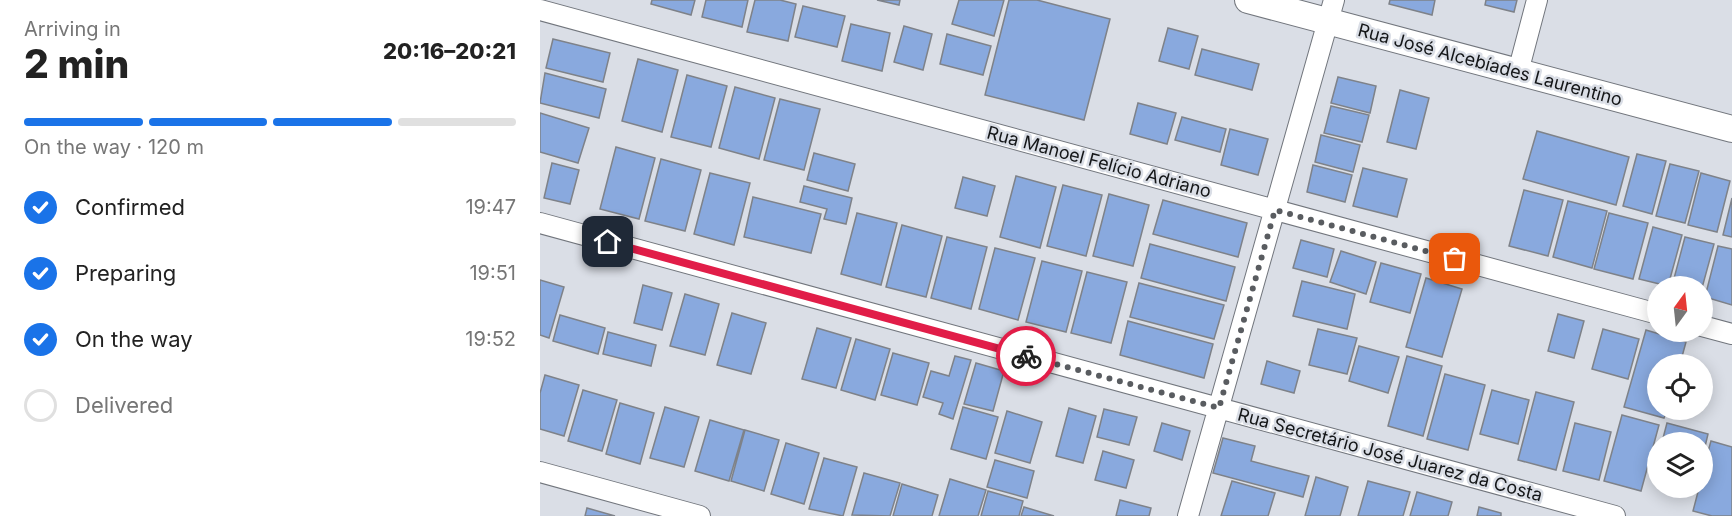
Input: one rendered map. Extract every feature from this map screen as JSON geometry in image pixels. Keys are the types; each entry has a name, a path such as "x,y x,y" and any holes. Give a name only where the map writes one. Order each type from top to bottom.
{"street":[{"name":"Rua José Alcebíades Laurentino","path":"1248,0 1331,11 1518,72 1732,129"},
{"path":"1518,72 1537,0"},
{"name":"Rua Manoel Felício Adriano","path":"540,10 1647,311"},
{"path":"1188,516 1331,11"},
{"name":"Rua Secretário José Juarez da Costa","path":"540,223 1615,516"},
{"path":"1713,329 1732,334"},
{"path":"540,472 700,516"}],"building":[{"path":"652,0 695,0 691,15 651,4"},
{"path":"706,0 748,0 742,27 702,17"},
{"path":"755,0 780,0 796,4 788,41 747,32"},
{"path":"877,0 900,0 899,5"},
{"path":"959,0 1004,0 994,36 952,24"},
{"path":"1009,0 1037,0 1110,19 1084,120 985,95"},
{"path":"1390,0 1435,0 1432,15 1389,4"},
{"path":"1486,0 1517,0 1514,12 1485,5"},
{"path":"803,6 845,16 837,47 795,37"},
{"path":"851,24 890,33 882,71 842,61"},
{"path":"904,26 932,34 923,70 894,62"},
{"path":"1168,28 1198,36 1189,69 1159,61"},
{"path":"947,34 991,46 983,75 940,64"},
{"path":"553,39 610,53 603,82 546,68"},
{"path":"1202,49 1259,64 1252,90 1195,75"},
{"path":"638,59 678,70 662,132 622,121"},
{"path":"545,73 606,89 599,118 540,103"},
{"path":"687,75 727,86 711,147 671,137"},
{"path":"1338,77 1376,86 1370,113 1331,103"},
{"path":"735,87 775,98 759,159 719,148"},
{"path":"1400,90 1429,98 1416,149 1387,142"},
{"path":"780,99 820,109 804,170 764,160"},
{"path":"1138,103 1176,113 1167,144 1130,134"},
{"path":"1331,106 1369,115 1362,142 1324,133"},
{"path":"540,113 589,128 578,163 540,152"},
{"path":"1182,117 1226,129 1220,152 1175,140"},
{"path":"1230,129 1268,139 1258,175 1221,165"},
{"path":"1537,131 1629,157 1616,205 1523,179"},
{"path":"1321,135 1360,145 1353,172 1315,162"},
{"path":"616,147 655,158 639,219 600,209"},
{"path":"814,153 855,164 848,191 807,180"},
{"path":"1637,154 1666,161 1652,214 1623,206"},
{"path":"661,159 701,170 685,231 645,221"},
{"path":"552,163 579,170 570,204 544,198"},
{"path":"1670,164 1699,171 1685,223 1656,216"},
{"path":"1313,165 1352,175 1345,202 1307,192"},
{"path":"1363,168 1407,179 1397,217 1353,206"},
{"path":"710,173 750,183 734,245 694,234"},
{"path":"1701,173 1730,181 1717,232 1688,225"},
{"path":"1016,176 1056,187 1040,248 1000,237"},
{"path":"963,177 995,186 987,216 955,208"},
{"path":"1063,185 1102,195 1086,256 1047,246"},
{"path":"804,186 852,198 846,224 824,219 827,209 800,202"},
{"path":"1524,190 1563,200 1548,256 1509,246"},
{"path":"1109,194 1149,205 1133,266 1093,256"},
{"path":"753,197 821,214 811,253 744,237"},
{"path":"1732,198 1732,237 1723,235"},
{"path":"1163,200 1247,223 1238,257 1153,234"},
{"path":"1568,201 1607,211 1592,268 1553,257"},
{"path":"857,213 897,223 881,285 841,274"},
{"path":"1609,213 1648,223 1633,279 1594,269"},
{"path":"902,225 942,236 926,297 886,287"},
{"path":"1653,227 1682,235 1671,276 1647,276 1647,281 1639,279"},
{"path":"947,237 987,247 971,309 931,298"},
{"path":"1685,237 1714,244 1705,276 1675,276"},
{"path":"1301,240 1334,249 1327,277 1293,268"},
{"path":"1150,244 1235,267 1226,301 1141,278"},
{"path":"1718,246 1732,249 1732,305 1713,299 1713,276 1710,276"},
{"path":"995,248 1035,258 1018,320 979,309"},
{"path":"1341,251 1376,262 1366,294 1330,282"},
{"path":"1042,261 1082,271 1066,332 1026,322"},
{"path":"1381,263 1421,274 1410,313 1370,302"},
{"path":"1087,272 1127,282 1111,343 1071,333"},
{"path":"1426,278 1462,289 1442,357 1406,347"},
{"path":"540,280 564,287 549,338 540,335"},
{"path":"1302,281 1355,294 1347,329 1293,316"},
{"path":"1139,283 1224,305 1214,339 1130,317"},
{"path":"643,285 672,293 662,330 634,323"},
{"path":"685,294 719,304 705,355 670,346"},
{"path":"732,313 766,323 751,374 717,365"},
{"path":"1558,314 1584,321 1574,358 1548,351"},
{"path":"560,315 605,328 598,354 553,341"},
{"path":"1128,321 1213,344 1204,378 1120,355"},
{"path":"817,328 851,338 836,388 802,379"},
{"path":"1318,329 1357,338 1347,374 1309,365"},
{"path":"1603,329 1639,339 1628,379 1592,369"},
{"path":"1646,330 1647,342 1686,342 1683,354 1647,354 1647,413 1624,407"},
{"path":"608,332 656,345 651,366 603,354"},
{"path":"856,339 890,349 875,400 841,390"},
{"path":"1359,346 1399,357 1388,393 1349,381"},
{"path":"893,353 929,363 917,405 881,395"},
{"path":"955,356 971,360 953,419 939,414 943,403 923,397 931,371 949,376"},
{"path":"1407,356 1442,366 1423,436 1388,426"},
{"path":"1267,361 1300,371 1294,393 1261,384"},
{"path":"976,363 1004,371 993,411 964,404"},
{"path":"1445,374 1485,385 1468,450 1427,439"},
{"path":"545,375 579,385 564,436 540,429 540,393"},
{"path":"583,390 617,400 602,451 568,441"},
{"path":"1492,390 1529,400 1518,444 1480,434"},
{"path":"1536,392 1574,402 1556,470 1518,460"},
{"path":"620,403 654,413 640,464 606,454"},
{"path":"665,407 699,417 684,467 650,458"},
{"path":"963,407 998,417 986,459 951,449"},
{"path":"1069,408 1096,416 1083,463 1056,456"},
{"path":"1104,409 1137,417 1129,445 1097,437"},
{"path":"1007,411 1042,422 1030,463 995,453"},
{"path":"1622,415 1659,425 1657,432 1647,432 1647,469 1641,491 1604,481"},
{"path":"710,420 744,430 729,481 695,471"},
{"path":"1162,423 1190,431 1182,460 1154,451"},
{"path":"1575,423 1611,432 1599,480 1563,471"},
{"path":"1667,423 1701,432 1665,432"},
{"path":"745,430 779,440 764,491 731,481"},
{"path":"1223,438 1255,446 1251,461 1309,476 1303,497 1213,473"},
{"path":"1713,442 1732,447 1732,516 1712,516 1693,511 1696,498 1713,498"},
{"path":"786,443 819,453 804,504 771,494"},
{"path":"1103,451 1134,460 1126,488 1095,480"},
{"path":"824,458 857,467 843,516 809,509"},
{"path":"995,460 1034,471 1027,498 987,487"},
{"path":"864,473 900,483 890,516 852,515"},
{"path":"1316,477 1348,487 1340,516 1305,516"},
{"path":"950,479 986,490 978,516 939,516"},
{"path":"1232,481 1275,493 1268,516 1221,516"},
{"path":"1368,481 1410,492 1403,516 1358,516"},
{"path":"902,484 938,495 932,516 893,516"},
{"path":"988,491 1023,501 1019,516 981,516"},
{"path":"1417,492 1452,502 1448,516 1410,516"},
{"path":"1120,500 1151,508 1149,516 1116,516"},
{"path":"1024,507 1054,516 1021,516"},
{"path":"1479,507 1501,513 1501,516 1477,516"},
{"path":"587,508 615,516 585,516"}],"way so far":[{"path":"1026,356 1219,408 1275,210 1455,259"}],"route":[{"path":"608,242 1026,356"}]}
